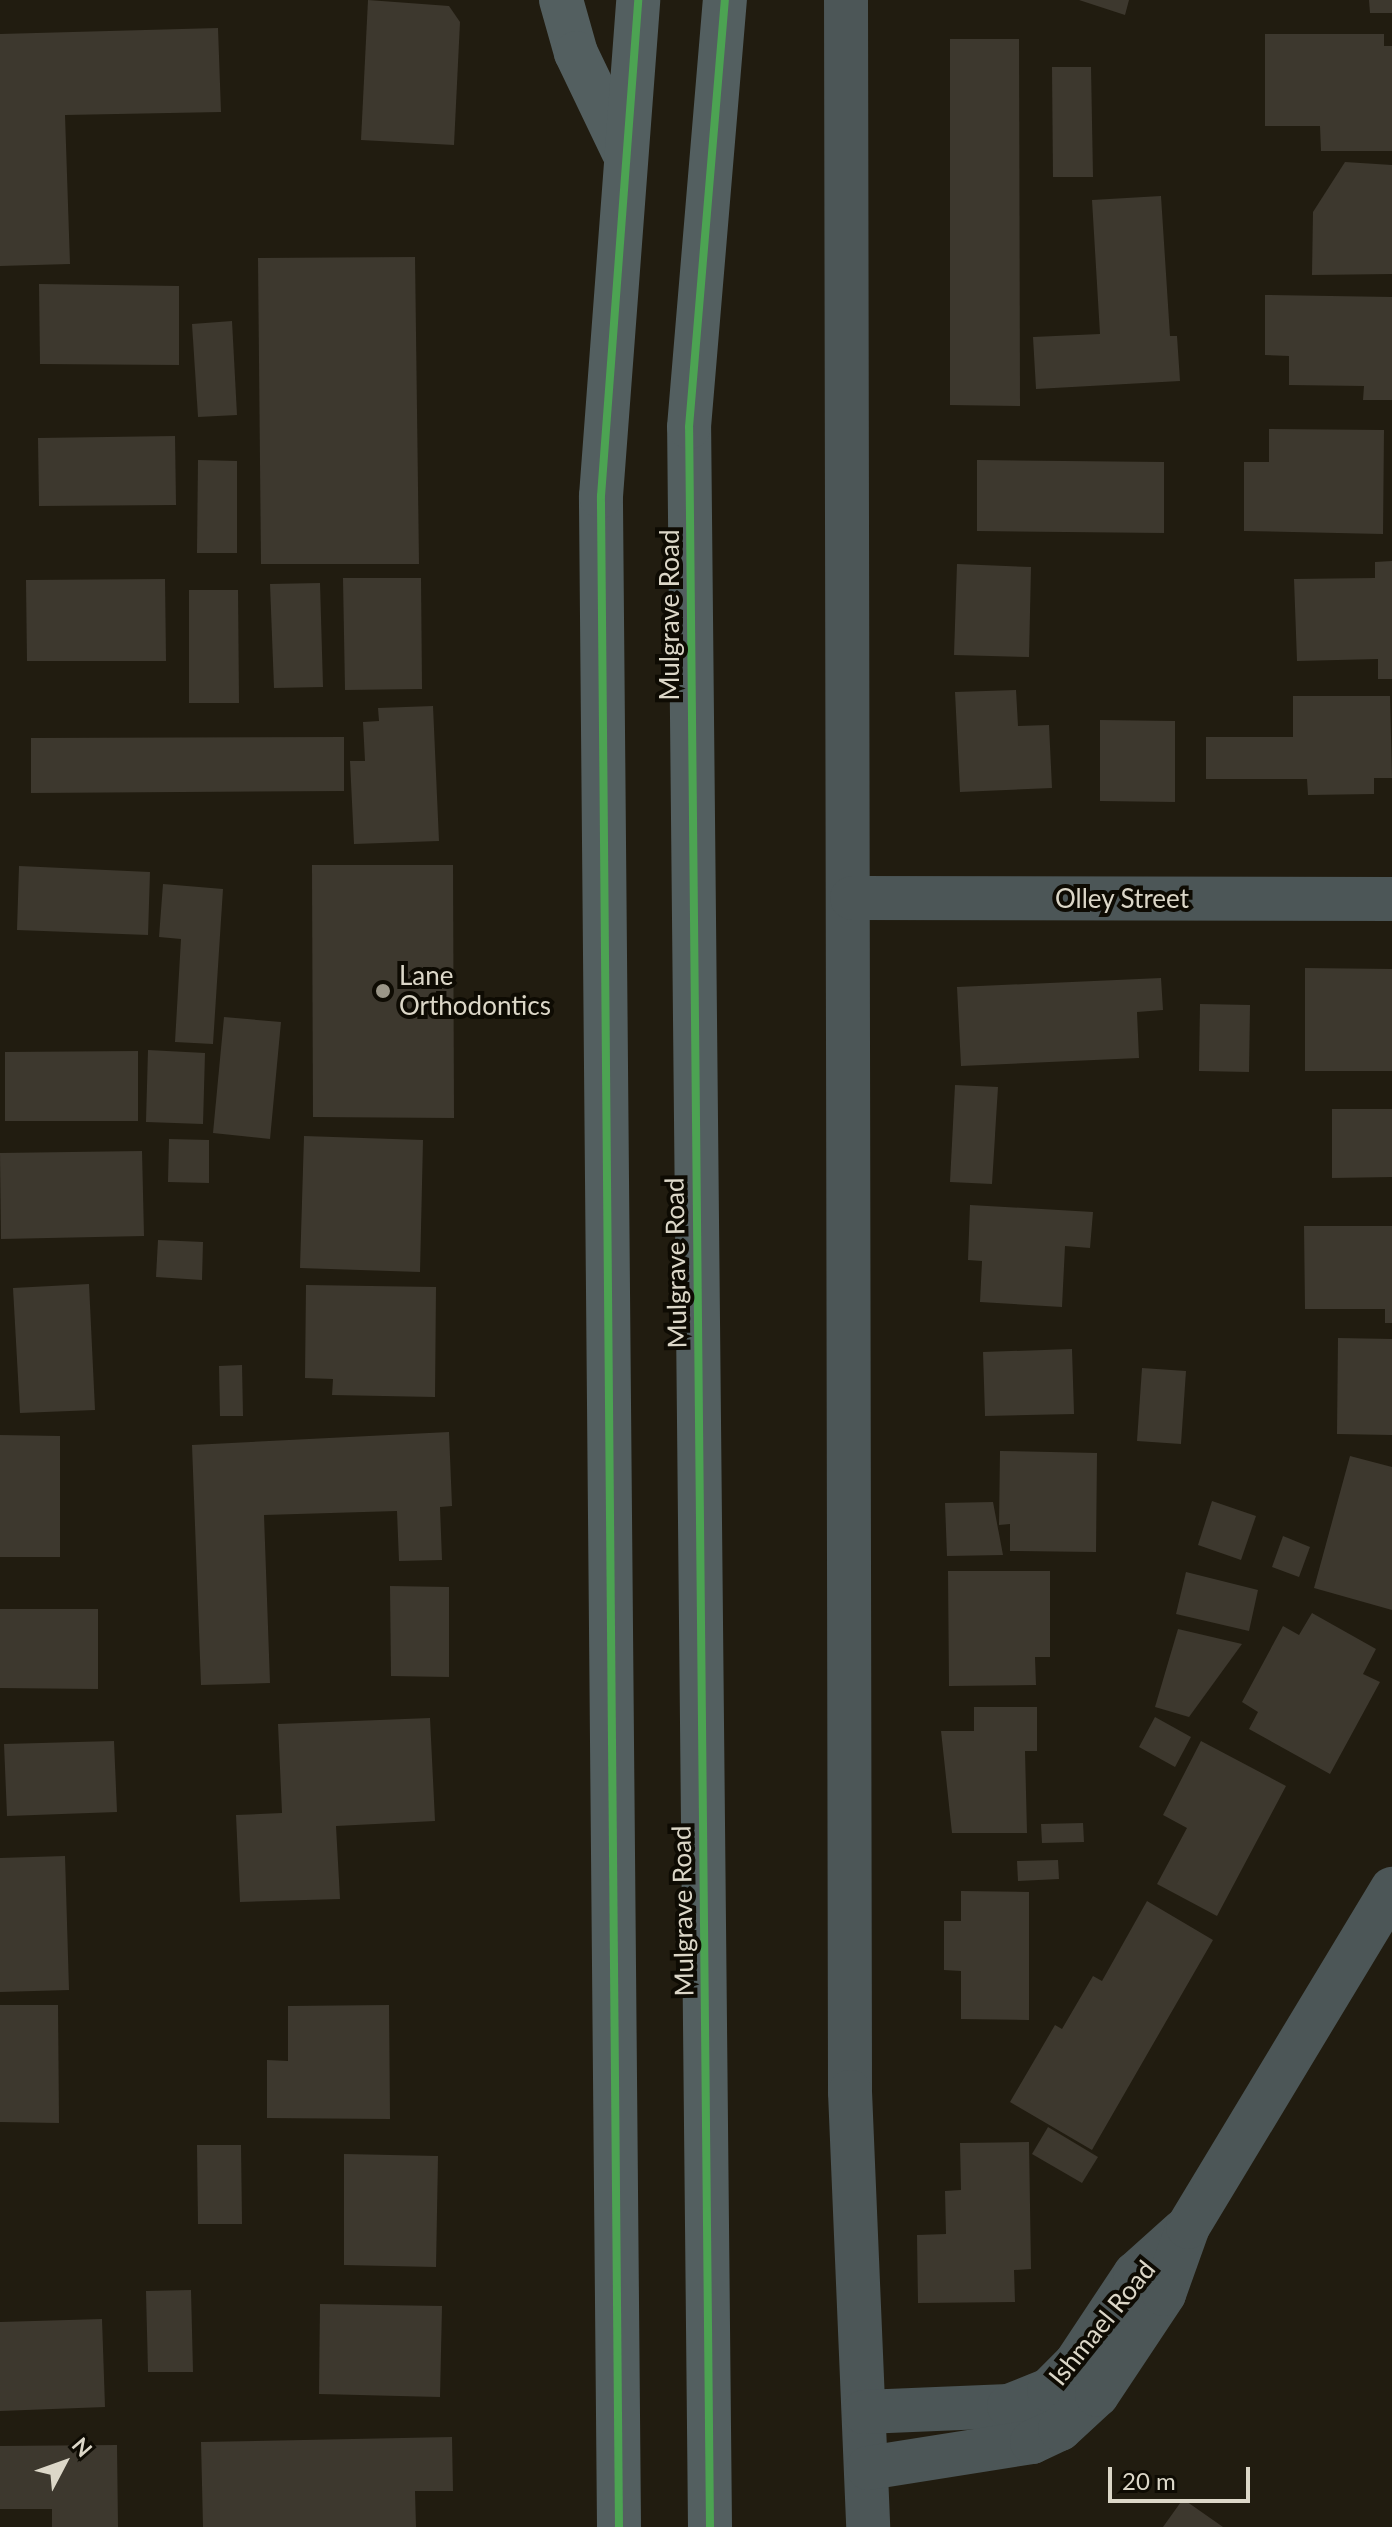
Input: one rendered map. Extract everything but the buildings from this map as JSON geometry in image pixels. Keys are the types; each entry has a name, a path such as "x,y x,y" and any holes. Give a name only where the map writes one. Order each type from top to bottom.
{"main road":[{"path":"561,0 576,53 624,153"},
{"path":"619,2527 600,715 602,481 624,153 638,0"},
{"name":"Mulgrave Road","path":"710,2527 689,443 725,0"}],"street":[{"path":"846,0 852,898 850,2092 868,2468 868,2527"},
{"name":"Olley Street","path":"852,898 1392,899"},
{"name":"Ishmael Road","path":"868,2468 1032,2442 1060,2429 1097,2395 1149,2319 1188,2227 1392,1889"},
{"name":"Ishmael Road","path":"864,2412 1009,2406 1049,2390 1076,2363 1135,2274 1188,2227"}],"cycle path":[{"path":"619,2527 601,496 638,0"},
{"path":"710,2527 689,427 725,0"}],"place":[{"name":"Lane Orthodontics","path":"383,991"}]}
